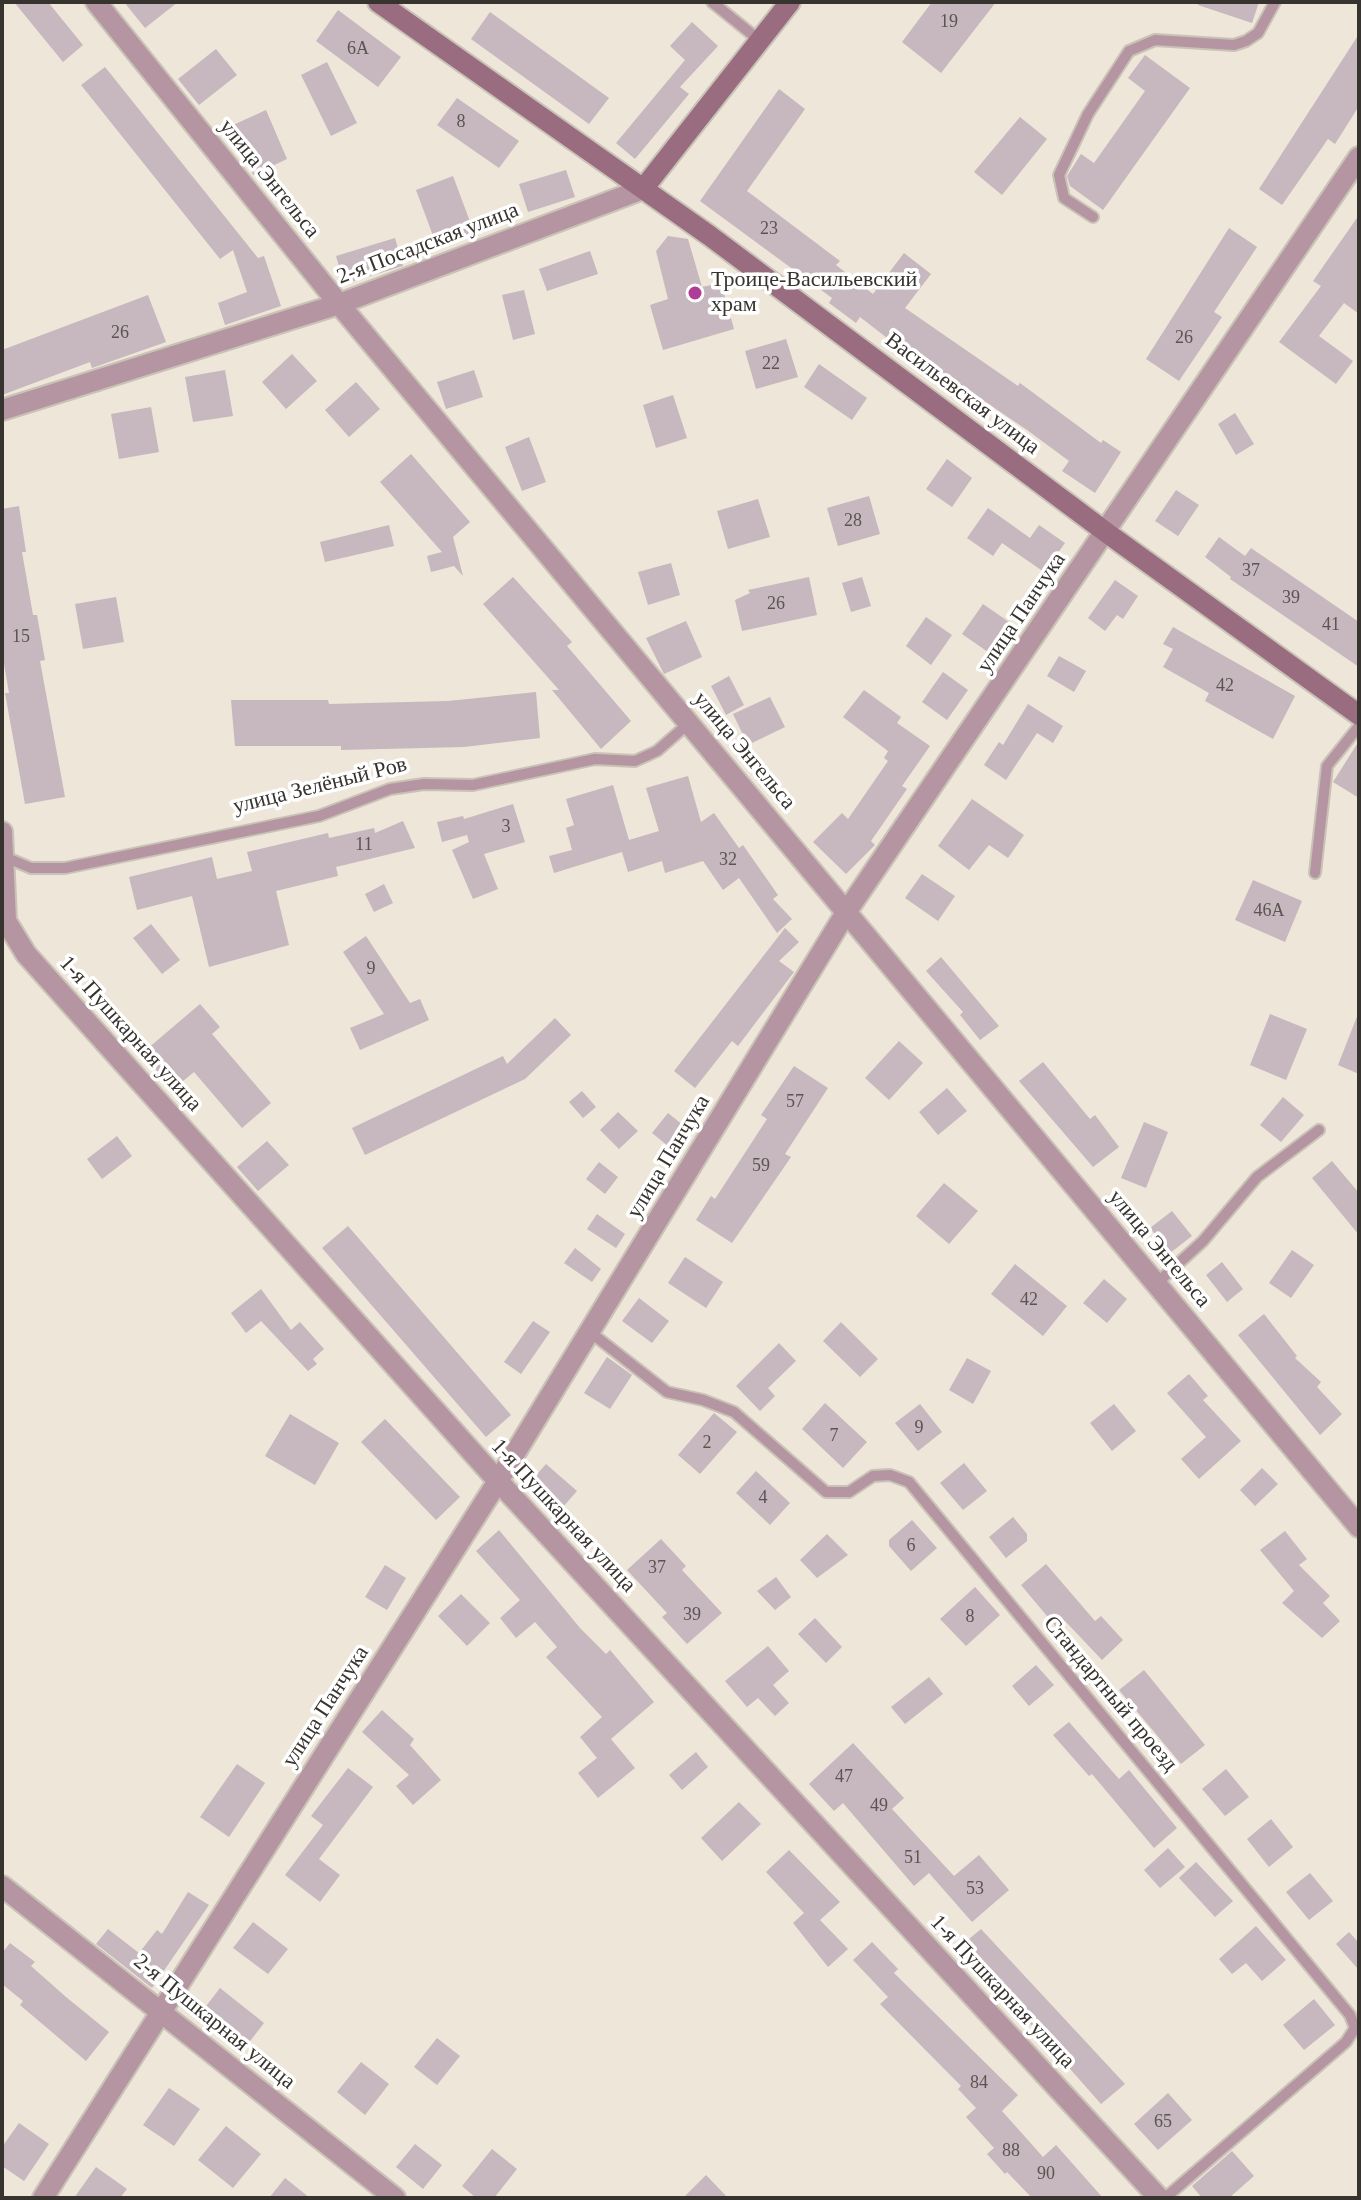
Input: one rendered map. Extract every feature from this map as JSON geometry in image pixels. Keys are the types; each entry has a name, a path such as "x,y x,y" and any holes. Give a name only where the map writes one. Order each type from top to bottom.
{"main road":[{"name":"Васильевская улица","path":"378,2 643,189 1107,533 1359,715"},
{"path":"643,189 790,2"}],"street":[{"name":"улица Энгельса","path":"96,2 339,304 1359,1527"},
{"name":"улица Панчука","path":"43,2198 498,1481 847,911 1107,533 1359,157"},
{"name":"2-я Посадская улица","path":"2,410 339,304 643,189"},
{"name":"1-я Пушкарная улица","path":"2,832 6,921 19,946 498,1481 1162,2198"},
{"name":"2-я Пушкарная улица","path":"2,1886 161,2009 395,2198"}],"lane":[{"path":"712,2 759,40"},
{"path":"1093,217 1064,198 1059,175 1088,114 1129,51 1155,40 1234,45 1246,41 1258,33 1275,2"},
{"name":"улица Зелёный Ров","path":"4,856 31,868 65,868 319,816 390,789 424,784 473,785 595,759 635,761 657,751 689,723"},
{"path":"1315,873 1327,766 1359,726"},
{"path":"1156,1284 1203,1241 1257,1177 1319,1130"},
{"name":"Стандартный проезд","path":"590,1332 667,1392 703,1400 734,1412 826,1492 849,1492 873,1476 890,1475 909,1482 1350,2015 1355,2028 1346,2042 1162,2198"}],"building":[{"path":"14,2 48,2 83,45 63,62"},
{"path":"124,2 178,2 145,28"},
{"path":"932,2 996,2 941,73 902,42"},
{"path":"1198,2 1259,2 1252,23 1198,5"},
{"path":"338,10 401,57 378,87 316,41"},
{"path":"490,12 609,98 589,124 471,39"},
{"path":"692,22 718,46 680,87 689,94 635,159 616,143 685,60 670,46"},
{"path":"1359,34 1359,106 1335,144 1328,139 1282,205 1259,189"},
{"path":"216,49 237,75 199,105 178,79"},
{"path":"1145,55 1190,88 1103,210 1070,186 1067,176 1081,154 1094,163 1145,91 1128,78"},
{"path":"327,62 357,123 331,136 301,75"},
{"path":"105,67 258,258 264,256 281,306 225,325 218,303 247,292 233,250 220,259 81,85"},
{"path":"779,89 805,109 747,191 840,261 836,265 873,294 904,253 931,274 905,308 1018,386 1020,383 1101,443 1103,440 1121,452 1095,493 1062,471 1069,461 902,345 900,348 860,317 856,323 829,303 832,298 700,201"},
{"path":"457,98 519,141 499,168 437,125"},
{"path":"266,110 287,159 253,175 231,126"},
{"path":"1020,117 1047,139 1002,195 974,172"},
{"path":"566,170 575,197 528,212 519,184"},
{"path":"453,176 475,235 438,249 416,190"},
{"path":"1359,215 1359,314 1344,303 1319,336 1353,361 1336,384 1279,342 1321,286 1313,281"},
{"path":"1229,228 1257,247 1214,312 1222,317 1179,381 1146,359"},
{"name":"Троице-Васильевский храм","path":"668,236 688,239 702,287 721,283 734,329 663,350 650,305 668,299 656,251"},
{"path":"395,238 403,266 344,284 336,256"},
{"path":"590,251 598,274 547,291 539,269"},
{"path":"524,290 535,334 513,340 502,295"},
{"path":"148,295 166,342 92,368 90,362 2,395 2,350"},
{"path":"786,339 798,377 756,389 745,351"},
{"path":"292,354 317,381 286,409 262,382"},
{"path":"819,364 867,398 852,420 804,387"},
{"path":"225,370 233,416 193,422 185,377"},
{"path":"474,370 483,397 446,409 437,382"},
{"path":"356,382 380,409 349,437 325,410"},
{"path":"673,395 687,438 656,448 643,405"},
{"path":"151,407 159,452 119,459 111,414"},
{"path":"1235,413 1254,444 1236,455 1218,424"},
{"path":"529,437 546,482 522,491 505,447"},
{"path":"411,454 470,522 453,537 463,576 454,566 431,572 427,556 442,552 380,482"},
{"path":"947,459 972,478 952,507 926,489"},
{"path":"1176,490 1199,505 1178,536 1155,521"},
{"path":"869,496 880,534 838,546 827,508"},
{"path":"758,499 770,537 728,549 717,511"},
{"path":"19,506 26,552 22,552 45,660 40,661 65,797 25,804 5,693 9,693 2,652 2,509"},
{"path":"988,508 1030,538 1039,525 1065,543 1044,572 1002,543 993,556 967,538"},
{"path":"389,525 394,546 325,562 320,542"},
{"path":"1219,537 1245,556 1251,548 1359,622 1359,667 1230,579 1205,557"},
{"path":"671,563 680,595 648,605 638,572"},
{"path":"513,577 572,642 567,646 631,721 601,749 552,690 559,690 483,604"},
{"path":"809,577 817,615 742,631 735,600 750,593 748,590"},
{"path":"862,577 871,606 851,612 842,583"},
{"path":"1115,580 1138,596 1123,619 1117,615 1105,631 1088,618"},
{"path":"116,597 124,642 83,649 75,604"},
{"path":"983,604 1009,622 988,652 962,634"},
{"path":"926,617 952,635 931,665 906,646"},
{"path":"686,621 702,657 664,674 646,638"},
{"path":"1173,627 1295,696 1273,739 1205,701 1209,693 1163,667 1173,649 1163,644"},
{"path":"1059,656 1086,671 1074,692 1047,676"},
{"path":"943,672 968,690 947,720 922,702"},
{"path":"729,676 744,705 726,715 711,686"},
{"path":"864,690 901,717 897,723 930,746 902,786 907,789 871,841 875,845 846,874 813,842 842,813 848,819 888,761 884,758 888,751 843,717"},
{"path":"536,692 540,738 464,747 341,750 341,746 235,746 231,700 328,700 329,704 448,701"},
{"path":"770,697 785,727 748,745 733,714"},
{"path":"1028,704 1063,726 1053,743 1037,733 1006,780 984,765 999,742 1003,745"},
{"path":"1359,741 1359,798 1333,782"},
{"path":"688,776 701,822 714,813 739,848 743,845 778,895 773,899 792,919 777,933 739,878 723,890 703,861 665,873 662,861 628,872 622,852 554,873 549,856 572,850 566,828 574,825 566,799 613,785 629,840 659,831 646,788"},
{"path":"972,799 1024,835 1008,858 989,845 969,870 938,846"},
{"path":"513,804 525,842 484,854 498,889 473,899 452,850 469,842 467,835 442,842 437,822 463,816 464,819"},
{"path":"403,821 415,848 336,867 338,876 276,891 289,945 209,967 192,896 137,910 129,877 212,857 217,879 252,871 247,852 328,833 329,838 374,828 375,833"},
{"path":"922,874 955,896 938,921 905,898"},
{"path":"1253,880 1302,901 1285,942 1235,920"},
{"path":"384,884 393,903 374,912 365,894"},
{"path":"151,924 180,960 162,974 133,938"},
{"path":"785,928 799,942 779,961 794,972 738,1046 732,1041 695,1088 674,1071"},
{"path":"366,936 410,1003 420,999 429,1020 360,1050 350,1028 384,1014 343,952"},
{"path":"941,957 999,1026 980,1040 960,1015 963,1012 926,971"},
{"path":"200,1004 220,1027 212,1034 271,1103 242,1128 194,1072 171,1091 140,1055"},
{"path":"1270,1014 1307,1029 1286,1080 1250,1065"},
{"path":"1359,1014 1359,1074 1338,1065"},
{"path":"555,1018 571,1035 525,1079 365,1155 352,1128 503,1056 507,1064"},
{"path":"899,1041 923,1063 889,1100 865,1078"},
{"path":"1043,1062 1090,1119 1095,1115 1119,1147 1093,1167 1019,1081"},
{"path":"794,1066 828,1088 785,1154 791,1157 732,1243 696,1220 711,1196 715,1199 767,1119 761,1115"},
{"path":"947,1088 967,1111 938,1135 919,1112"},
{"path":"582,1091 596,1107 583,1118 569,1102"},
{"path":"1283,1097 1304,1115 1281,1142 1260,1125"},
{"path":"618,1112 638,1131 619,1149 600,1130"},
{"path":"668,1113 689,1130 673,1150 652,1133"},
{"path":"1144,1122 1168,1132 1146,1188 1121,1178"},
{"path":"117,1136 132,1156 102,1179 87,1159"},
{"path":"267,1141 289,1165 258,1191 237,1167"},
{"path":"1332,1161 1359,1193 1359,1235 1312,1178"},
{"path":"599,1162 618,1177 605,1194 586,1179"},
{"path":"944,1183 978,1211 949,1244 916,1216"},
{"path":"1172,1211 1192,1236 1170,1253 1150,1228"},
{"path":"597,1214 625,1234 616,1248 587,1229"},
{"path":"348,1226 511,1415 486,1437 322,1248"},
{"path":"575,1248 601,1269 592,1282 564,1263"},
{"path":"1292,1250 1314,1265 1291,1298 1269,1283"},
{"path":"685,1257 723,1282 706,1308 668,1283"},
{"path":"1222,1262 1243,1289 1227,1302 1206,1275"},
{"path":"1015,1264 1067,1306 1043,1336 991,1294"},
{"path":"1104,1279 1127,1299 1107,1323 1083,1303"},
{"path":"261,1289 291,1330 300,1322 324,1349 313,1359 317,1364 308,1371 261,1321 246,1333 231,1313"},
{"path":"639,1298 669,1321 652,1343 622,1321"},
{"path":"1264,1314 1297,1356 1295,1358 1321,1382 1317,1387 1342,1414 1320,1435 1238,1335"},
{"path":"533,1321 550,1332 521,1374 504,1362"},
{"path":"841,1322 878,1359 860,1377 823,1341"},
{"path":"779,1343 796,1361 768,1388 775,1396 760,1411 736,1386"},
{"path":"607,1357 632,1375 610,1409 584,1393"},
{"path":"967,1358 991,1371 973,1404 949,1390"},
{"path":"1189,1374 1208,1396 1203,1400 1241,1441 1199,1479 1181,1459 1206,1437 1167,1393"},
{"path":"825,1403 867,1442 843,1468 802,1429"},
{"path":"920,1404 942,1432 918,1451 895,1423"},
{"path":"1114,1404 1136,1431 1112,1451 1090,1423"},
{"path":"714,1413 737,1432 700,1474 678,1455"},
{"path":"290,1414 339,1443 315,1485 265,1456"},
{"path":"385,1419 460,1497 436,1520 361,1442"},
{"path":"964,1463 987,1491 963,1510 940,1483"},
{"path":"546,1464 577,1491 563,1507 532,1480"},
{"path":"1262,1468 1278,1484 1255,1506 1240,1490"},
{"path":"756,1471 790,1503 770,1525 736,1493"},
{"path":"1013,1517 1027,1534 1027,1541 1006,1558 989,1537"},
{"path":"912,1520 937,1548 911,1571 889,1546 889,1540"},
{"path":"499,1530 580,1628 606,1654 610,1650 654,1702 611,1739 635,1768 598,1798 578,1773 597,1758 580,1737 602,1717 546,1657 557,1647 535,1622 516,1638 500,1618 520,1600 476,1551"},
{"path":"1285,1531 1307,1559 1299,1565 1330,1596 1323,1603 1340,1621 1322,1638 1282,1603 1294,1591 1260,1550"},
{"path":"827,1534 848,1555 817,1578 800,1560"},
{"path":"661,1539 686,1566 682,1570 722,1613 687,1644 662,1617 667,1613 627,1570"},
{"path":"1046,1564 1095,1621 1101,1616 1123,1640 1102,1660 1065,1621 1057,1628 1021,1585"},
{"path":"385,1565 406,1578 387,1610 365,1597"},
{"path":"776,1577 791,1597 775,1610 757,1591"},
{"path":"975,1587 1000,1615 966,1646 940,1619"},
{"path":"461,1594 490,1623 467,1646 438,1616"},
{"path":"815,1618 842,1647 826,1663 798,1634"},
{"path":"768,1646 789,1671 773,1685 789,1703 775,1716 758,1698 747,1707 725,1681"},
{"path":"1036,1665 1054,1685 1029,1706 1012,1686"},
{"path":"1144,1670 1205,1745 1181,1764 1119,1690"},
{"path":"929,1677 943,1694 905,1724 891,1707"},
{"path":"382,1710 414,1739 410,1745 441,1780 413,1805 396,1786 409,1775 362,1732"},
{"path":"1069,1722 1119,1779 1129,1770 1177,1828 1154,1848 1092,1774 1089,1776 1053,1735"},
{"path":"853,1743 904,1798 892,1809 954,1876 979,1855 1009,1890 972,1922 929,1873 914,1886 843,1803 834,1811 809,1784"},
{"path":"696,1752 708,1767 682,1790 669,1775"},
{"path":"237,1764 265,1783 229,1837 200,1817"},
{"path":"348,1768 373,1787 319,1859 340,1875 320,1902 285,1875 323,1825 311,1816"},
{"path":"1226,1769 1249,1797 1225,1816 1202,1789"},
{"path":"739,1802 761,1824 722,1861 701,1838"},
{"path":"1271,1819 1293,1847 1269,1867 1247,1839"},
{"path":"1168,1848 1185,1867 1160,1888 1144,1870"},
{"path":"789,1850 840,1902 820,1920 848,1949 828,1967 793,1923 804,1913 766,1872"},
{"path":"1196,1862 1233,1901 1215,1917 1179,1878"},
{"path":"1310,1873 1333,1901 1309,1920 1286,1892"},
{"path":"188,1892 209,1905 152,1988 96,1944 108,1929 139,1953 157,1930 162,1934"},
{"path":"253,1922 288,1949 268,1974 233,1948"},
{"path":"1256,1926 1286,1960 1262,1981 1246,1963 1232,1974 1219,1959"},
{"path":"981,1929 1125,2084 1101,2104 1012,2003 957,1949"},
{"path":"1349,1932 1359,1943 1359,1970 1336,1944"},
{"path":"872,1942 898,1969 894,1973 1018,2095 1002,2111 1043,2157 1056,2145 1103,2198 1032,2198 1007,2172 1005,2174 987,2154 994,2148 966,2117 976,2108 958,2089 961,2086 880,2004 888,1997 853,1960"},
{"path":"10,1943 35,1962 31,1966 109,2032 86,2061 20,2005 23,2001 2,1984 2,1953"},
{"path":"220,1988 264,2023 244,2049 200,2014"},
{"path":"1314,1999 1335,2025 1304,2050 1283,2025"},
{"path":"437,2038 460,2056 437,2085 414,2067"},
{"path":"361,2062 389,2084 365,2115 337,2092"},
{"path":"169,2088 200,2109 174,2146 143,2125"},
{"path":"1168,2093 1192,2120 1158,2150 1134,2124"},
{"path":"19,2123 49,2144 24,2181 2,2166 2,2147"},
{"path":"226,2126 261,2154 233,2188 198,2160"},
{"path":"415,2144 442,2165 423,2189 396,2167"},
{"path":"492,2149 517,2169 494,2198 476,2198 462,2186"},
{"path":"1232,2151 1254,2176 1229,2198 1202,2198 1192,2186"},
{"path":"96,2167 127,2189 120,2198 74,2198"},
{"path":"706,2175 728,2198 683,2198"},
{"path":"285,2178 310,2198 269,2198"}],"place":[{"name":"Троице-Васильевский храм","path":"695,293"}]}
